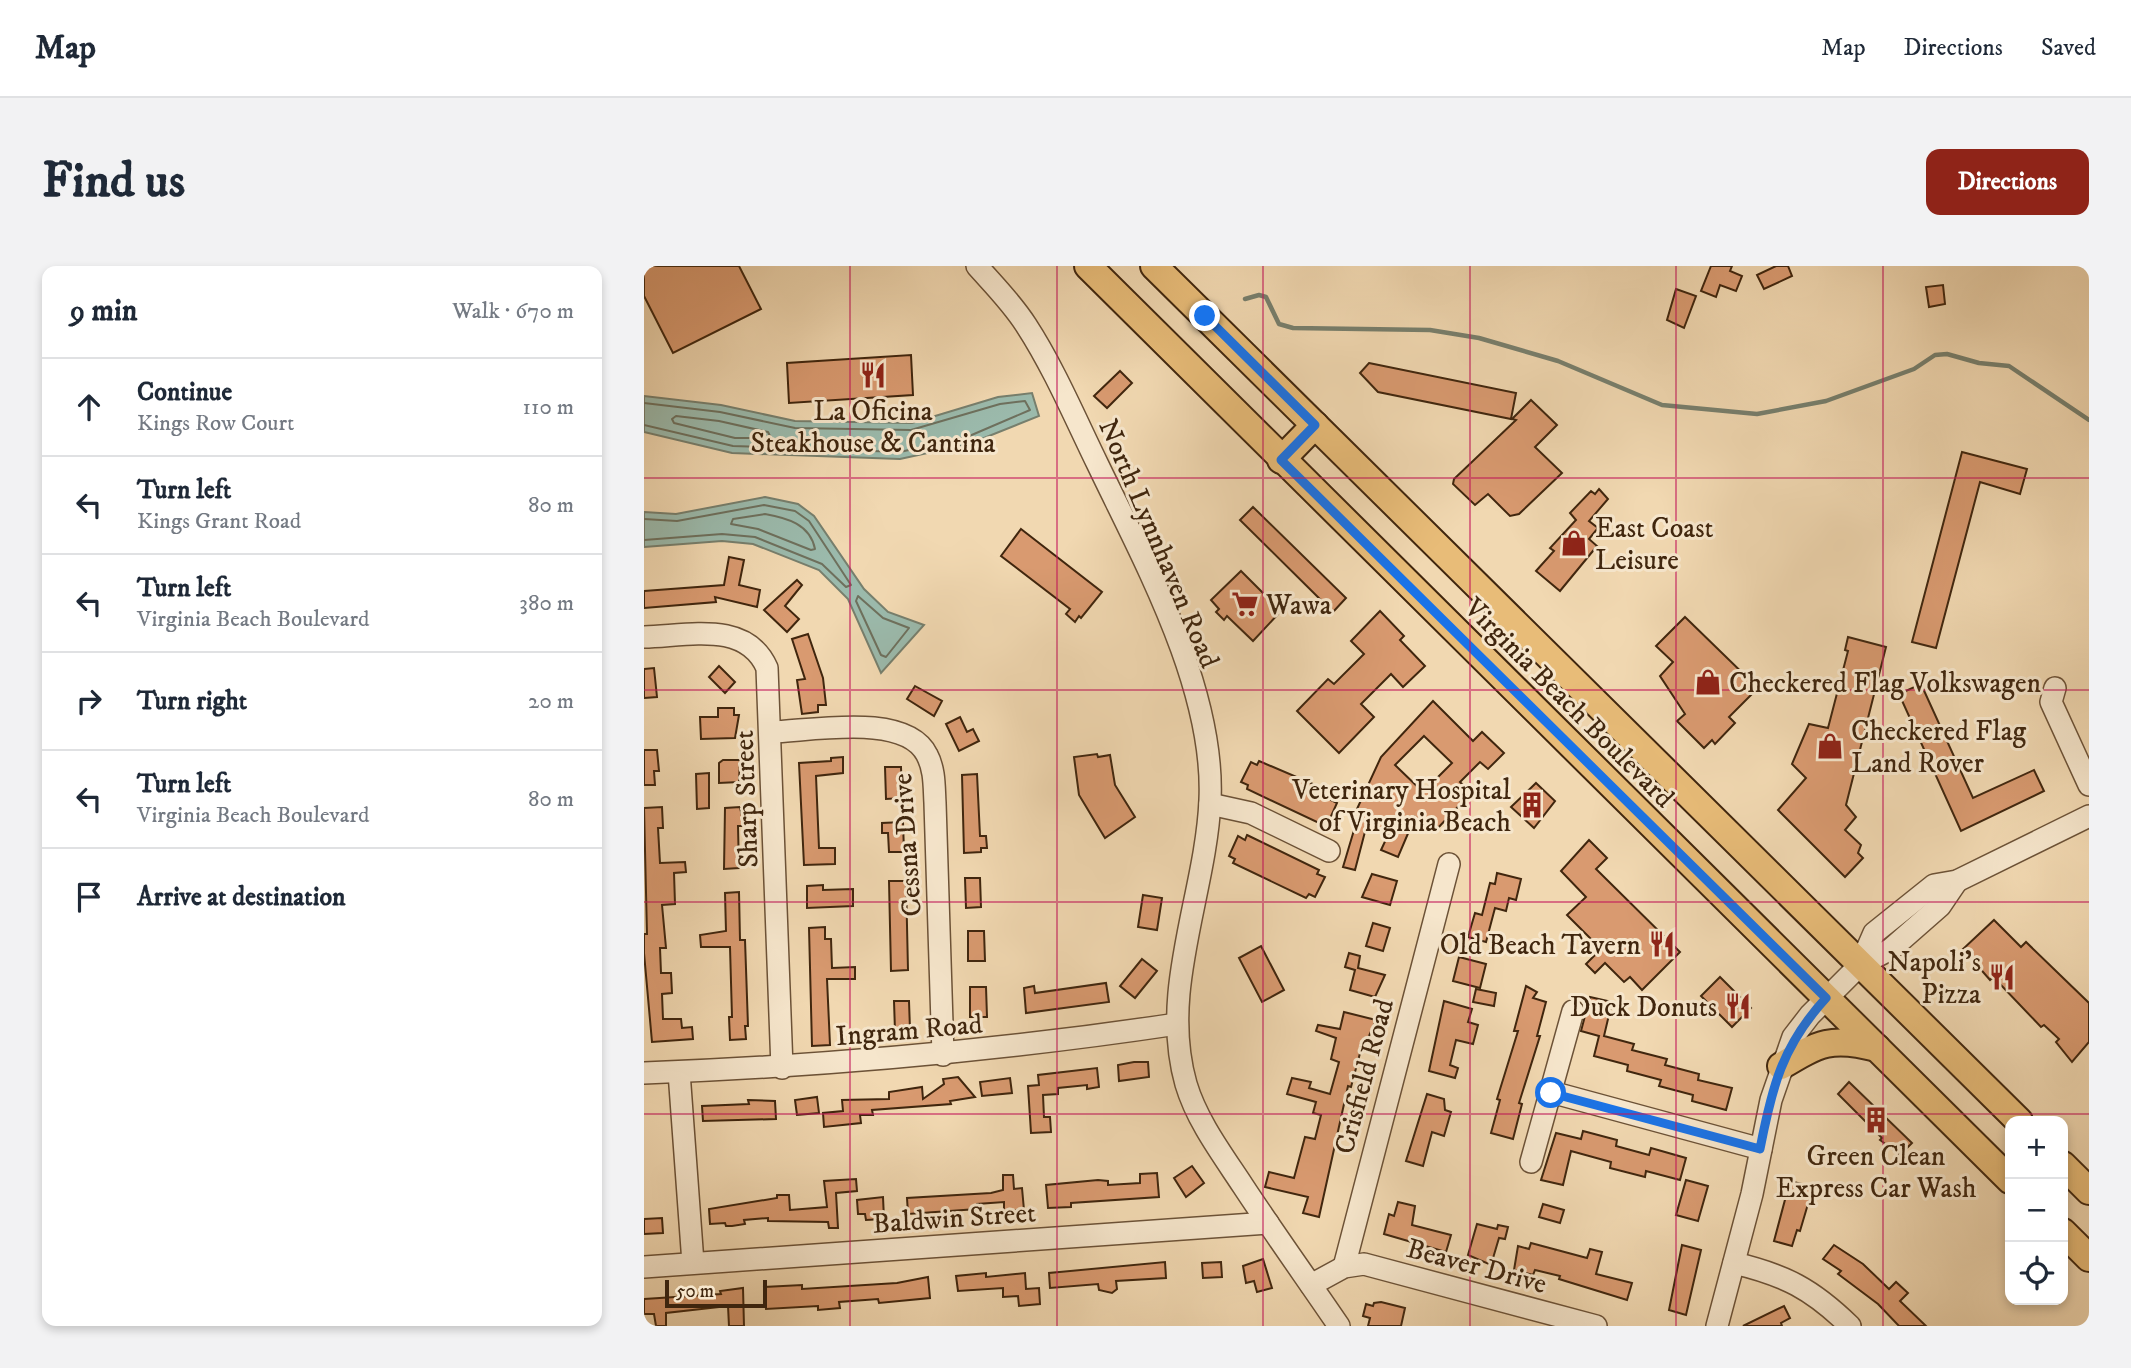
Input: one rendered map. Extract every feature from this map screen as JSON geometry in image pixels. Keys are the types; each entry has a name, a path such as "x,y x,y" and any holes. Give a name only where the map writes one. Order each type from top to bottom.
{"main road":[{"name":"Virginia Beach Boulevard","path":"1088,266 2009,1179"},
{"name":"Virginia Beach Boulevard","path":"1154,266 2014,1116"},
{"path":"1281,460 1315,425"},
{"path":"1781,1066 1832,1041 1877,1048"},
{"path":"2068,1170 2089,1191"},
{"path":"2068,1237 2089,1258"}],"street":[{"name":"North Lynnhaven Road","path":"977,266 1011,305 1041,351 1139,550 1174,634 1197,703 1207,745 1210,804 1177,1024 1186,1085 1199,1113 1268,1223 1339,1326"},
{"name":"Sharp Street","path":"644,637 723,634 747,641 762,656 768,668 782,1068"},
{"path":"2055,688 2051,702 2089,785"},
{"name":"Cessna Drive","path":"771,733 890,729 912,737 927,754 932,768 935,803 943,1055"},
{"path":"1210,804 1251,813 1329,852"},
{"path":"1717,1326 1781,1066 1800,1027 1860,965 1871,936 1902,907 1934,885 1957,881 2089,816"},
{"name":"Crisfield Road","path":"1344,1267 1450,864"},
{"path":"1531,1162 1573,1011"},
{"name":"Ingram Road","path":"644,1073 782,1068 943,1055 1177,1024"},
{"path":"679,1072 693,1263"},
{"path":"1551,1093 1760,1149"},
{"name":"Baldwin Street","path":"644,1267 1268,1223"},
{"path":"1734,1263 1768,1271 1805,1288 1850,1326"},
{"name":"Beaver Drive","path":"1344,1267 1364,1265 1597,1326"},
{"path":"1311,1285 1344,1267"}],"water":[{"path":"1032,393 1039,416 969,444 900,459 732,453 644,432 644,396 721,405 795,421 912,423 998,397"},
{"path":"765,497 798,504 814,516 864,589 888,612 924,625 881,673 848,599 819,570 753,544 722,541 644,547 644,512 676,514"}],"building":[{"path":"644,266 739,266 761,309 673,353 644,296"},
{"path":"1711,266 1732,266 1730,271 1742,276 1736,291 1720,285 1716,297 1701,291"},
{"path":"1776,266 1788,266 1792,276 1764,289 1757,275"},
{"path":"1943,285 1945,304 1929,307 1926,287"},
{"path":"1676,289 1696,296 1684,328 1667,320"},
{"path":"911,355 913,395 789,403 787,363"},
{"path":"1369,363 1516,393 1511,419 1378,392 1360,373"},
{"path":"1120,371 1132,383 1107,408 1094,396"},
{"path":"1531,400 1557,425 1535,447 1562,473 1519,514 1510,516 1488,494 1475,505 1453,484 1454,479 1516,420 1512,419"},
{"path":"1962,452 2027,469 2020,494 1980,482 1936,648 1912,642"},
{"name":"East Coast Leisure","path":"1599,489 1608,499 1589,521 1598,528 1589,539 1597,546 1560,591 1536,571 1554,551 1550,548 1576,520 1570,513 1591,491 1595,494"},
{"name":"Wawa","path":"1253,507 1346,598 1333,612 1240,520"},
{"path":"1021,529 1102,592 1075,622 1066,614 1070,609 1001,556"},
{"path":"729,557 744,560 739,585 760,590 757,607 715,597 716,602 644,608 644,591 724,585"},
{"name":"Wawa","path":"1241,571 1281,611 1253,641 1227,616 1224,620 1216,612 1219,609 1211,600"},
{"path":"797,580 802,585 785,606 799,619 787,632 764,610"},
{"path":"1380,611 1404,636 1400,640 1425,666 1403,687 1391,674 1361,704 1374,717 1339,753 1297,711 1328,679 1334,684 1364,654 1351,641"},
{"name":"Checkered Flag Volkswagen","path":"1685,617 1758,688 1729,717 1735,723 1715,744 1712,740 1704,748 1677,721 1685,714 1660,676 1673,662 1656,646"},
{"path":"808,634 823,678 826,705 818,705 818,712 802,714 797,680 805,679 792,639"},
{"name":"Checkered Flag Land Rover","path":"1848,637 1886,647 1846,805 1856,817 1845,830 1861,845 1858,853 1863,858 1845,877 1778,810 1806,778 1792,764 1809,724 1828,728 1848,651 1845,650"},
{"path":"719,666 735,682 725,693 709,677"},
{"path":"654,668 657,697 644,698 644,669"},
{"path":"1921,684 1973,798 2034,770 2044,791 1961,831 1899,694"},
{"path":"915,686 942,701 934,716 907,699"},
{"path":"1433,701 1473,741 1482,732 1504,753 1488,769 1480,762 1460,782 1471,793 1436,830 1424,819 1421,822 1415,817 1398,857 1381,850 1389,833 1367,824 1355,870 1343,867 1360,810 1357,809 1381,757","holes":["1424,736 1452,763 1423,792 1395,765"]},
{"path":"718,708 734,708 734,715 739,715 735,738 701,739 700,717 718,717"},
{"path":"960,717 967,732 973,729 979,741 959,751 946,724"},
{"path":"644,750 657,750 659,771 654,771 655,785 644,785"},
{"path":"1097,754 1098,757 1110,755 1115,785 1135,817 1105,838 1079,795 1074,757"},
{"path":"843,757 843,773 816,776 819,848 835,848 835,864 804,865 799,763 831,761 831,758"},
{"path":"723,760 740,760 739,782 719,783 719,763"},
{"path":"1259,761 1334,793 1331,800 1337,803 1328,823 1321,820 1319,823 1247,789 1248,785 1241,782 1251,762 1257,765"},
{"path":"885,767 901,767 902,798 886,799"},
{"path":"709,773 709,808 697,809 696,774"},
{"path":"977,774 980,836 986,836 987,848 981,848 981,852 964,853 962,775"},
{"name":"Veterinary Hospital of Virginia Beach","path":"1536,783 1555,801 1534,828 1511,807"},
{"path":"662,807 663,828 658,828 660,863 685,862 686,872 674,873 675,904 662,905 666,948 660,948 661,973 671,973 672,993 662,994 663,1019 681,1019 682,1028 692,1027 693,1039 652,1042 644,953 644,934 647,934 644,808"},
{"path":"740,807 744,826 738,826 739,868 724,869 725,808"},
{"path":"903,822 904,852 889,852 888,833 882,833 882,823"},
{"path":"1247,835 1319,870 1317,874 1325,877 1315,897 1309,894 1306,898 1233,863 1235,859 1229,856 1238,836 1245,840"},
{"path":"1589,840 1607,858 1596,869 1680,952 1642,990 1630,977 1624,982 1605,963 1595,973 1586,964 1601,949 1567,915 1586,897 1561,871"},
{"path":"1497,873 1521,879 1516,900 1509,898 1506,911 1495,908 1486,942 1468,937 1475,913 1482,915 1490,883 1495,884"},
{"path":"1372,874 1397,881 1390,905 1362,897"},
{"path":"965,878 980,878 981,907 966,908"},
{"path":"889,881 906,881 908,970 891,971"},
{"path":"823,885 823,890 853,889 853,906 807,908 807,886"},
{"path":"739,892 740,940 745,940 748,1026 745,1026 746,1039 730,1040 730,947 701,947 700,935 726,931 725,893"},
{"path":"1143,895 1162,898 1157,930 1138,927"},
{"path":"1994,920 2021,947 2026,942 2089,1003 2089,1042 2072,1062 2056,1042 2059,1039 2044,1025 2041,1027 2000,984 1992,978 1990,980 1963,949"},
{"path":"1373,923 1390,928 1383,951 1366,946"},
{"path":"825,927 825,939 831,939 832,968 855,967 855,979 827,979 830,1045 812,1046 809,928"},
{"path":"968,931 984,931 985,961 968,961"},
{"path":"1261,946 1284,990 1262,1002 1239,958"},
{"path":"1349,953 1360,956 1358,968 1385,975 1375,997 1350,990 1355,970 1345,967"},
{"path":"1459,957 1486,964 1480,988 1453,981"},
{"path":"1142,959 1157,971 1135,998 1120,986"},
{"path":"1720,977 1751,1008 1732,1027 1701,996"},
{"path":"1106,983 1109,1002 1026,1013 1024,988 1034,986 1035,993"},
{"path":"1526,986 1537,992 1533,998 1546,1002 1537,1036 1540,1036 1519,1103 1522,1104 1513,1139 1491,1133 1500,1100 1497,1099 1518,1031 1514,1031"},
{"path":"970,987 986,987 987,1017 970,1017"},
{"path":"1476,989 1496,993 1494,1006 1473,1002"},
{"path":"1590,997 1612,1002 1604,1036 1634,1044 1632,1050 1667,1059 1665,1065 1699,1074 1698,1080 1732,1088 1726,1110 1692,1101 1693,1095 1659,1086 1661,1080 1627,1071 1628,1065 1594,1056 1599,1036 1581,1031"},
{"path":"894,1001 909,1001 910,1030 895,1031"},
{"path":"1444,1001 1472,1009 1468,1022 1478,1025 1473,1044 1456,1040 1450,1065 1458,1068 1455,1078 1429,1071"},
{"path":"1344,1012 1376,1020 1366,1043 1363,1042 1351,1087 1348,1086 1319,1217 1303,1213 1308,1197 1265,1187 1269,1172 1294,1178 1305,1137 1315,1139 1321,1115 1313,1113 1316,1102 1287,1094 1292,1078 1311,1082 1309,1088 1330,1094 1339,1062 1331,1059 1336,1038 1316,1031 1318,1025 1340,1029"},
{"path":"1148,1062 1149,1077 1119,1081 1118,1065"},
{"path":"1097,1068 1099,1087 1087,1089 1087,1085 1058,1088 1058,1094 1043,1095 1044,1117 1050,1117 1051,1132 1031,1133 1028,1086 1039,1085 1038,1075"},
{"path":"958,1077 975,1097 950,1101 951,1104 872,1110 873,1115 860,1115 861,1123 824,1127 823,1113 843,1111 842,1100 889,1099 889,1092 922,1087 923,1099 944,1084 943,1079"},
{"path":"1010,1078 1012,1093 982,1096 980,1082"},
{"name":"Green Clean Express Car Wash","path":"1849,1082 1912,1143 1900,1155 1880,1140 1882,1138 1838,1094"},
{"path":"1427,1094 1444,1099 1445,1110 1451,1112 1444,1136 1432,1132 1423,1166 1406,1161"},
{"path":"817,1097 819,1113 797,1115 795,1100"},
{"path":"748,1100 775,1101 776,1119 703,1121 702,1106 749,1104"},
{"path":"1583,1131 1617,1140 1616,1146 1649,1155 1651,1148 1686,1158 1680,1180 1646,1171 1645,1177 1610,1168 1611,1162 1571,1151 1563,1185 1541,1180 1556,1133 1581,1139"},
{"path":"1192,1166 1204,1183 1186,1197 1174,1178"},
{"path":"1157,1173 1159,1197 1071,1203 1071,1207 1048,1208 1046,1185 1098,1180 1108,1181 1108,1185 1140,1183 1140,1174"},
{"path":"1003,1175 1013,1175 1014,1189 1022,1188 1024,1210 1004,1211 1004,1202 977,1204 977,1209 908,1214 907,1198 991,1193 1003,1190"},
{"path":"856,1179 857,1191 836,1193 838,1228 829,1228 828,1222 768,1221 768,1218 744,1220 745,1224 732,1226 726,1226 725,1223 710,1224 709,1209 777,1198 777,1195 789,1195 790,1210 827,1207 824,1181"},
{"path":"1686,1180 1708,1186 1698,1221 1676,1215"},
{"path":"1790,1181 1813,1187 1800,1231 1797,1230 1792,1246 1774,1241"},
{"path":"883,1197 884,1219 866,1220 865,1214 858,1214 857,1200"},
{"path":"1398,1202 1415,1206 1412,1225 1451,1235 1446,1252 1384,1234 1389,1214 1394,1216"},
{"path":"1543,1204 1564,1210 1560,1223 1539,1217"},
{"path":"662,1218 663,1233 644,1234 644,1219"},
{"path":"1477,1224 1497,1229 1498,1225 1508,1227 1505,1239 1499,1238 1491,1265 1468,1255"},
{"path":"1531,1243 1587,1258 1590,1249 1602,1252 1596,1274 1632,1283 1627,1300 1559,1279 1560,1276 1535,1270 1533,1275 1514,1270 1518,1246 1529,1249"},
{"path":"1682,1245 1701,1250 1686,1315 1669,1310"},
{"path":"1834,1245 1863,1264 1889,1289 1896,1282 1908,1293 1900,1301 1926,1326 1899,1326 1878,1304 1838,1274 1841,1271 1823,1259"},
{"path":"1263,1259 1272,1288 1257,1292 1254,1281 1246,1283 1243,1266"},
{"path":"1165,1262 1166,1278 1116,1281 1117,1289 1112,1293 1099,1290 1098,1284 1050,1288 1049,1273"},
{"path":"1221,1262 1222,1277 1203,1278 1202,1263"},
{"path":"986,1273 986,1277 1025,1273 1026,1289 1039,1288 1040,1304 1019,1306 1018,1296 1003,1297 1003,1288 958,1291 956,1276"},
{"path":"928,1277 930,1298 879,1303 878,1299 839,1302 840,1308 818,1310 818,1306 766,1309 764,1287 802,1285 802,1289 897,1283"},
{"path":"743,1288 744,1326 729,1326 728,1306 666,1313 666,1326 656,1326 654,1314 644,1314 644,1299 721,1294 720,1291"},
{"path":"1381,1302 1405,1308 1401,1326 1368,1326 1370,1318 1363,1316 1366,1304 1373,1306 1374,1303"},
{"path":"1784,1306 1790,1318 1781,1323 1782,1326 1743,1326"}],"waterway":[{"path":"1245,299 1259,295 1266,297 1279,324 1293,328 1430,330 1479,338 1558,361 1662,405 1757,414 1826,401 1914,369 1935,355 1947,354 1979,363 2009,366 2089,420"}],"place":[{"name":"La Oficina Steakhouse & Cantina","path":"873,375"},
{"name":"East Coast Leisure","path":"1574,543"},
{"name":"Wawa","path":"1245,604"},
{"name":"Checkered Flag Volkswagen","path":"1708,682"},
{"name":"Checkered Flag Land Rover","path":"1830,746"},
{"name":"Veterinary Hospital of Virginia Beach","path":"1532,805"},
{"name":"Old Beach Tavern","path":"1662,944"},
{"name":"Napoli's Pizza","path":"2002,977"},
{"name":"Duck Donuts","path":"1738,1006"},
{"name":"Green Clean Express Car Wash","path":"1876,1120"}],"route":[{"path":"1205,316 1315,425 1281,460 1826,998 1800,1027 1788,1048 1771,1100 1760,1149 1551,1093"}]}
